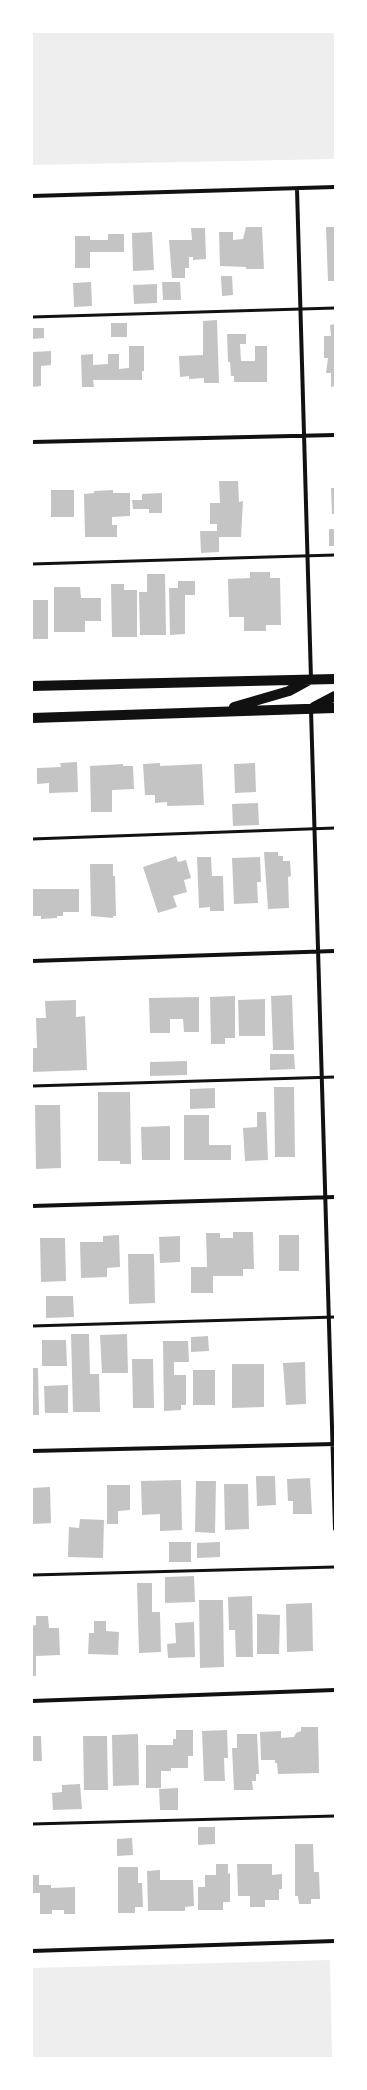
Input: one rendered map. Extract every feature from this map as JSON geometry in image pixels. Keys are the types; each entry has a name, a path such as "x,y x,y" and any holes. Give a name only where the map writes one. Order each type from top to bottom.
{"main road":[{"path":"217,712 289,691 311,679"},
{"path":"32,686 335,679"},
{"path":"311,709 335,696"},
{"path":"32,718 335,708"}],"street":[{"path":"32,196 335,187"},
{"path":"297,189 311,679"},
{"path":"32,442 335,435"},
{"path":"311,709 325,1197 334,1444 335,1529"},
{"path":"32,961 335,951"},
{"path":"32,1206 335,1197"},
{"path":"32,1451 334,1444"},
{"path":"32,1701 335,1690"},
{"path":"32,1951 335,1941"}],"lane":[{"path":"32,317 335,308"},
{"path":"32,564 335,555"},
{"path":"32,839 335,828"},
{"path":"32,1086 335,1077"},
{"path":"32,1326 335,1317"},
{"path":"32,1575 335,1567"},
{"path":"32,1824 335,1816"}],"shaded area":[{"path":"32,32 335,32 335,159 32,165"},
{"path":"330,1960 332,2058 32,2058 32,1968"}],"building":[{"path":"246,227 262,227 264,269 246,269 246,267 220,266 219,232 233,232 233,240 243,239"},
{"path":"326,227 335,227 335,281 328,281"},
{"path":"191,228 205,228 206,259 193,260 193,257 189,257 189,268 185,268 185,278 172,278 169,240 192,240"},
{"path":"152,232 154,270 133,271 132,233"},
{"path":"108,234 124,234 124,252 90,252 90,268 75,268 75,236 90,236 90,240 108,240"},
{"path":"221,276 232,276 233,295 222,296"},
{"path":"91,282 92,306 74,307 73,283"},
{"path":"162,282 180,282 181,300 163,300"},
{"path":"157,284 157,303 134,304 133,285"},
{"path":"217,320 219,383 204,383 204,378 189,379 189,376 180,377 179,356 203,355 203,321"},
{"path":"111,323 127,323 127,337 111,337"},
{"path":"335,324 335,386 331,387 331,373 326,373 328,358 324,358 324,336 331,336 330,325"},
{"path":"32,328 44,328 44,338 32,339"},
{"path":"227,334 246,334 246,344 240,344 241,361 255,361 255,346 267,346 267,382 234,382 234,376 231,376 230,362 228,362"},
{"path":"129,346 144,346 144,371 142,371 142,380 93,380 94,387 82,387 81,355 93,354 93,365 108,364 108,354 119,354 119,369 129,368"},
{"path":"51,351 51,365 41,366 41,386 32,387 32,352"},
{"path":"219,481 238,481 239,502 243,501 241,537 219,537 219,552 201,553 200,531 217,531 217,524 210,524 210,503 220,503"},
{"path":"331,488 335,488 335,514 332,514"},
{"path":"51,490 74,490 74,517 51,517"},
{"path":"113,490 113,493 130,493 130,516 112,517 112,525 117,525 117,537 85,537 84,494 94,493 94,491"},
{"path":"162,493 162,513 149,513 149,509 133,509 132,500 142,500 142,494"},
{"path":"329,529 335,529 335,546 329,546"},
{"path":"250,572 270,572 270,578 280,578 281,625 266,625 266,631 244,631 244,617 229,617 228,579 250,578"},
{"path":"147,574 165,574 166,635 140,635 139,592 147,592"},
{"path":"178,581 195,581 195,595 185,595 185,634 170,635 169,588 178,588"},
{"path":"111,584 124,584 124,590 137,590 137,637 112,637"},
{"path":"54,587 80,587 81,598 101,598 101,621 85,621 85,632 54,632"},
{"path":"32,600 48,600 48,639 32,639"},
{"path":"77,762 78,792 49,793 49,783 37,784 37,768 61,767 60,763"},
{"path":"160,763 160,766 202,764 204,805 167,806 167,802 155,803 155,795 145,795 143,764"},
{"path":"255,763 256,792 235,793 234,764"},
{"path":"123,764 123,766 133,766 134,789 112,790 112,812 91,812 90,766"},
{"path":"258,803 259,825 233,826 232,804"},
{"path":"264,852 278,852 278,856 283,856 283,861 290,861 291,876 288,877 289,908 268,909"},
{"path":"176,856 178,862 186,860 191,878 184,880 187,892 173,896 177,907 158,913 143,867"},
{"path":"197,857 211,857 212,876 223,876 224,911 210,911 210,907 199,908"},
{"path":"260,857 261,882 257,882 258,903 234,904 232,858"},
{"path":"90,864 113,864 113,876 115,876 116,916 113,916 113,918 91,916"},
{"path":"32,889 79,889 79,912 63,912 63,916 57,916 57,918 41,919 41,916 32,916"},
{"path":"292,995 294,1050 273,1050 271,996"},
{"path":"235,996 235,1038 225,1038 225,1044 211,1044 210,997"},
{"path":"199,997 199,1032 184,1032 183,1019 170,1019 170,1033 150,1033 149,998"},
{"path":"265,999 265,1036 239,1036 238,1000"},
{"path":"76,1000 76,1017 85,1016 87,1070 32,1072 32,1048 37,1048 36,1018 46,1018 45,1001"},
{"path":"270,1054 294,1054 295,1069 270,1070"},
{"path":"187,1061 187,1075 150,1076 150,1062"},
{"path":"274,1087 294,1087 295,1157 275,1157"},
{"path":"215,1088 215,1108 190,1109 190,1089"},
{"path":"98,1092 130,1092 131,1164 120,1164 120,1161 98,1161"},
{"path":"35,1105 60,1105 61,1168 36,1169"},
{"path":"257,1112 266,1112 268,1160 245,1161 243,1128 257,1127"},
{"path":"184,1115 209,1115 209,1145 231,1145 231,1160 184,1160"},
{"path":"170,1126 170,1160 142,1160 141,1127"},
{"path":"233,1232 253,1232 254,1269 243,1269 243,1276 213,1276 213,1293 191,1293 191,1267 207,1267 206,1233 220,1233 220,1238 233,1238"},
{"path":"119,1235 120,1267 107,1268 107,1277 81,1278 80,1242 103,1242 103,1236"},
{"path":"279,1235 299,1235 299,1271 279,1271"},
{"path":"180,1236 180,1262 160,1263 159,1237"},
{"path":"40,1238 65,1238 66,1281 41,1282"},
{"path":"128,1254 154,1254 155,1303 129,1304"},
{"path":"46,1296 73,1296 74,1317 46,1318"},
{"path":"71,1334 89,1334 90,1374 99,1374 100,1412 73,1412"},
{"path":"127,1334 128,1373 102,1373 100,1335"},
{"path":"208,1336 209,1351 191,1352 191,1337"},
{"path":"42,1340 66,1340 67,1366 42,1366"},
{"path":"163,1341 188,1341 189,1362 174,1362 174,1375 186,1375 186,1405 181,1405 181,1410 164,1411"},
{"path":"132,1359 153,1359 154,1408 133,1408"},
{"path":"305,1362 306,1404 286,1405 283,1363"},
{"path":"232,1364 264,1364 264,1407 232,1408"},
{"path":"32,1368 38,1368 39,1415 32,1415"},
{"path":"193,1370 215,1370 215,1405 193,1405"},
{"path":"68,1385 68,1413 45,1413 44,1386"},
{"path":"256,1476 275,1476 276,1505 257,1506"},
{"path":"310,1478 312,1514 293,1514 293,1501 288,1501 287,1479"},
{"path":"181,1480 182,1530 160,1531 160,1514 142,1515 141,1481"},
{"path":"196,1481 216,1481 215,1533 195,1532"},
{"path":"224,1484 248,1484 249,1529 225,1530"},
{"path":"107,1485 130,1485 130,1510 118,1511 118,1524 107,1524"},
{"path":"50,1487 51,1523 32,1524 32,1488"},
{"path":"80,1519 104,1520 103,1558 68,1557 69,1527 79,1528"},
{"path":"169,1542 191,1542 191,1562 169,1562"},
{"path":"220,1542 220,1557 197,1558 197,1543"},
{"path":"194,1576 195,1602 165,1603 165,1577"},
{"path":"137,1583 152,1583 152,1612 160,1612 161,1652 139,1653"},
{"path":"252,1596 253,1657 236,1657 235,1630 229,1630 228,1597"},
{"path":"199,1600 223,1600 224,1667 200,1668"},
{"path":"312,1603 313,1651 287,1652 286,1604"},
{"path":"257,1614 280,1615 279,1654 257,1654"},
{"path":"36,1616 48,1616 49,1628 59,1628 60,1655 36,1656 36,1676 32,1676 32,1626 36,1625"},
{"path":"94,1621 106,1621 106,1631 119,1632 118,1655 88,1654 89,1633 94,1633"},
{"path":"194,1622 195,1657 168,1658 167,1644 176,1643 175,1623"},
{"path":"301,1727 318,1727 319,1773 278,1774 277,1763 275,1763 275,1760 261,1760 260,1732 281,1731 281,1738 294,1737 296,1733 301,1731"},
{"path":"176,1730 193,1730 193,1756 188,1756 188,1768 171,1768 171,1771 161,1771 161,1788 146,1788 146,1745 173,1745 173,1739 176,1739"},
{"path":"227,1730 228,1758 224,1758 225,1781 204,1781 202,1731"},
{"path":"138,1734 139,1785 113,1786 112,1735"},
{"path":"237,1734 257,1734 259,1774 256,1774 256,1781 252,1781 253,1790 234,1790 232,1748 237,1748"},
{"path":"32,1736 41,1736 42,1761 32,1761"},
{"path":"83,1736 107,1736 108,1790 84,1790"},
{"path":"80,1784 82,1809 53,1810 52,1793 62,1792 62,1785"},
{"path":"178,1788 178,1810 160,1810 159,1789"},
{"path":"198,1827 215,1827 215,1844 198,1845"},
{"path":"132,1838 133,1855 117,1856 117,1839"},
{"path":"295,1844 313,1844 314,1872 319,1872 320,1899 311,1899 311,1904 299,1904 298,1896 295,1896"},
{"path":"216,1864 228,1864 228,1874 230,1873 230,1902 223,1902 223,1910 198,1910 198,1887 205,1887 205,1875 216,1875"},
{"path":"237,1864 272,1864 272,1875 282,1874 282,1889 279,1889 279,1900 265,1900 265,1907 250,1907 250,1896 238,1896"},
{"path":"118,1867 138,1867 138,1883 142,1883 143,1907 135,1907 135,1913 118,1913"},
{"path":"160,1870 160,1880 193,1880 194,1906 185,1907 185,1911 148,1911 147,1871"},
{"path":"32,1875 39,1875 39,1885 51,1885 51,1888 75,1887 75,1914 64,1914 64,1910 52,1910 52,1914 40,1914 40,1893 32,1893"}]}
